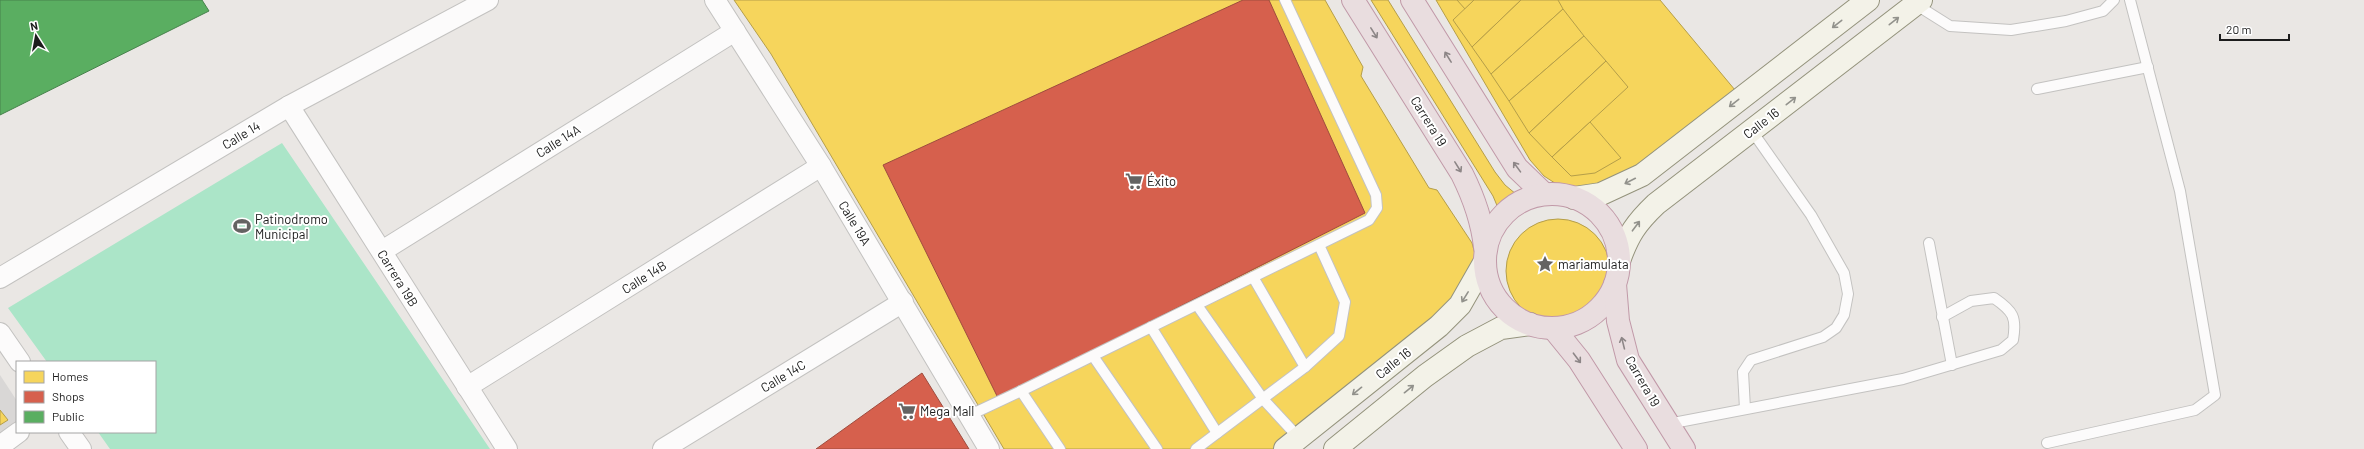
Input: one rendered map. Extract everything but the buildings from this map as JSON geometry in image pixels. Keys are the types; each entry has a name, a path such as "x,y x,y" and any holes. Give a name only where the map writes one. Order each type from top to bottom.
{"highway":[{"name":"Carrera 19","path":"1354,0 1462,174 1476,202 1483,229 1485,257"},
{"path":"1412,0 1517,168 1544,194"},
{"path":"1544,194 1574,198 1595,209 1610,227 1618,249 1619,261 1615,284 1607,299 1596,312 1575,324 1553,328 1530,324 1519,320 1501,305 1489,286 1485,257 1493,227 1510,208 1520,201 1544,194"},
{"name":"Carrera 19","path":"1615,284 1618,321 1628,360 1684,449"},
{"path":"1553,328 1579,360 1636,449"}],"main road":[{"path":"1574,198 1601,194 1642,175 1868,0"},
{"name":"Calle 16","path":"1619,261 1626,241 1636,224 1656,204 1918,2"},
{"name":"Calle 16","path":"1292,444 1439,326 1460,305 1485,257"},
{"path":"1335,449 1425,376 1467,346 1501,328 1530,324"}],"street":[{"name":"Calle 14","path":"0,278 289,106 488,0"},
{"name":"Calle 19A","path":"715,0 821,166 989,449"},
{"name":"Calle 14A","path":"382,251 735,31"},
{"name":"Carrera 19B","path":"289,106 507,449"},
{"name":"Calle 14B","path":"467,387 821,166"},
{"name":"Calle 14C","path":"663,449 903,302"},
{"path":"0,333 19,361"},
{"path":"0,446 18,433"},
{"path":"70,433 81,449"}],"lane":[{"path":"970,415 1369,220 1377,208 1376,195 1285,0"},
{"path":"1918,2 1950,26 2011,30 2066,21 2103,11 2114,0"},
{"path":"2047,443 2195,410 2215,395 2180,191 2130,0"},
{"path":"2037,88 2148,67"},
{"path":"1745,409 1743,372 1751,360 1824,337 1836,328 1844,315 1848,294 1844,273 1811,214 1752,131"},
{"path":"1929,243 1952,365"},
{"path":"1196,449 1305,366 1339,336 1345,302 1319,245"},
{"path":"1253,277 1305,366"},
{"path":"1668,424 1903,379 2001,350 2013,340 2016,324 2008,308 1994,298 1971,301 1942,317"},
{"path":"1197,305 1263,399 1292,444"},
{"path":"1151,327 1217,433"},
{"path":"1093,356 1157,449"},
{"path":"1020,391 1060,449"}],"shaded area":[{"path":"0,375 16,399 16,433 0,448"}],"green space":[{"name":"Patinodromo Municipal","path":"282,143 490,449 110,449 99,433 156,433 156,361 46,361 8,308"}],"place":[{"name":"Éxito","path":"1134,181"},
{"name":"Patinodromo Municipal","path":"242,226"},
{"name":"mariamulata","path":"1545,264"},
{"name":"Mega Mall","path":"907,411"}]}
